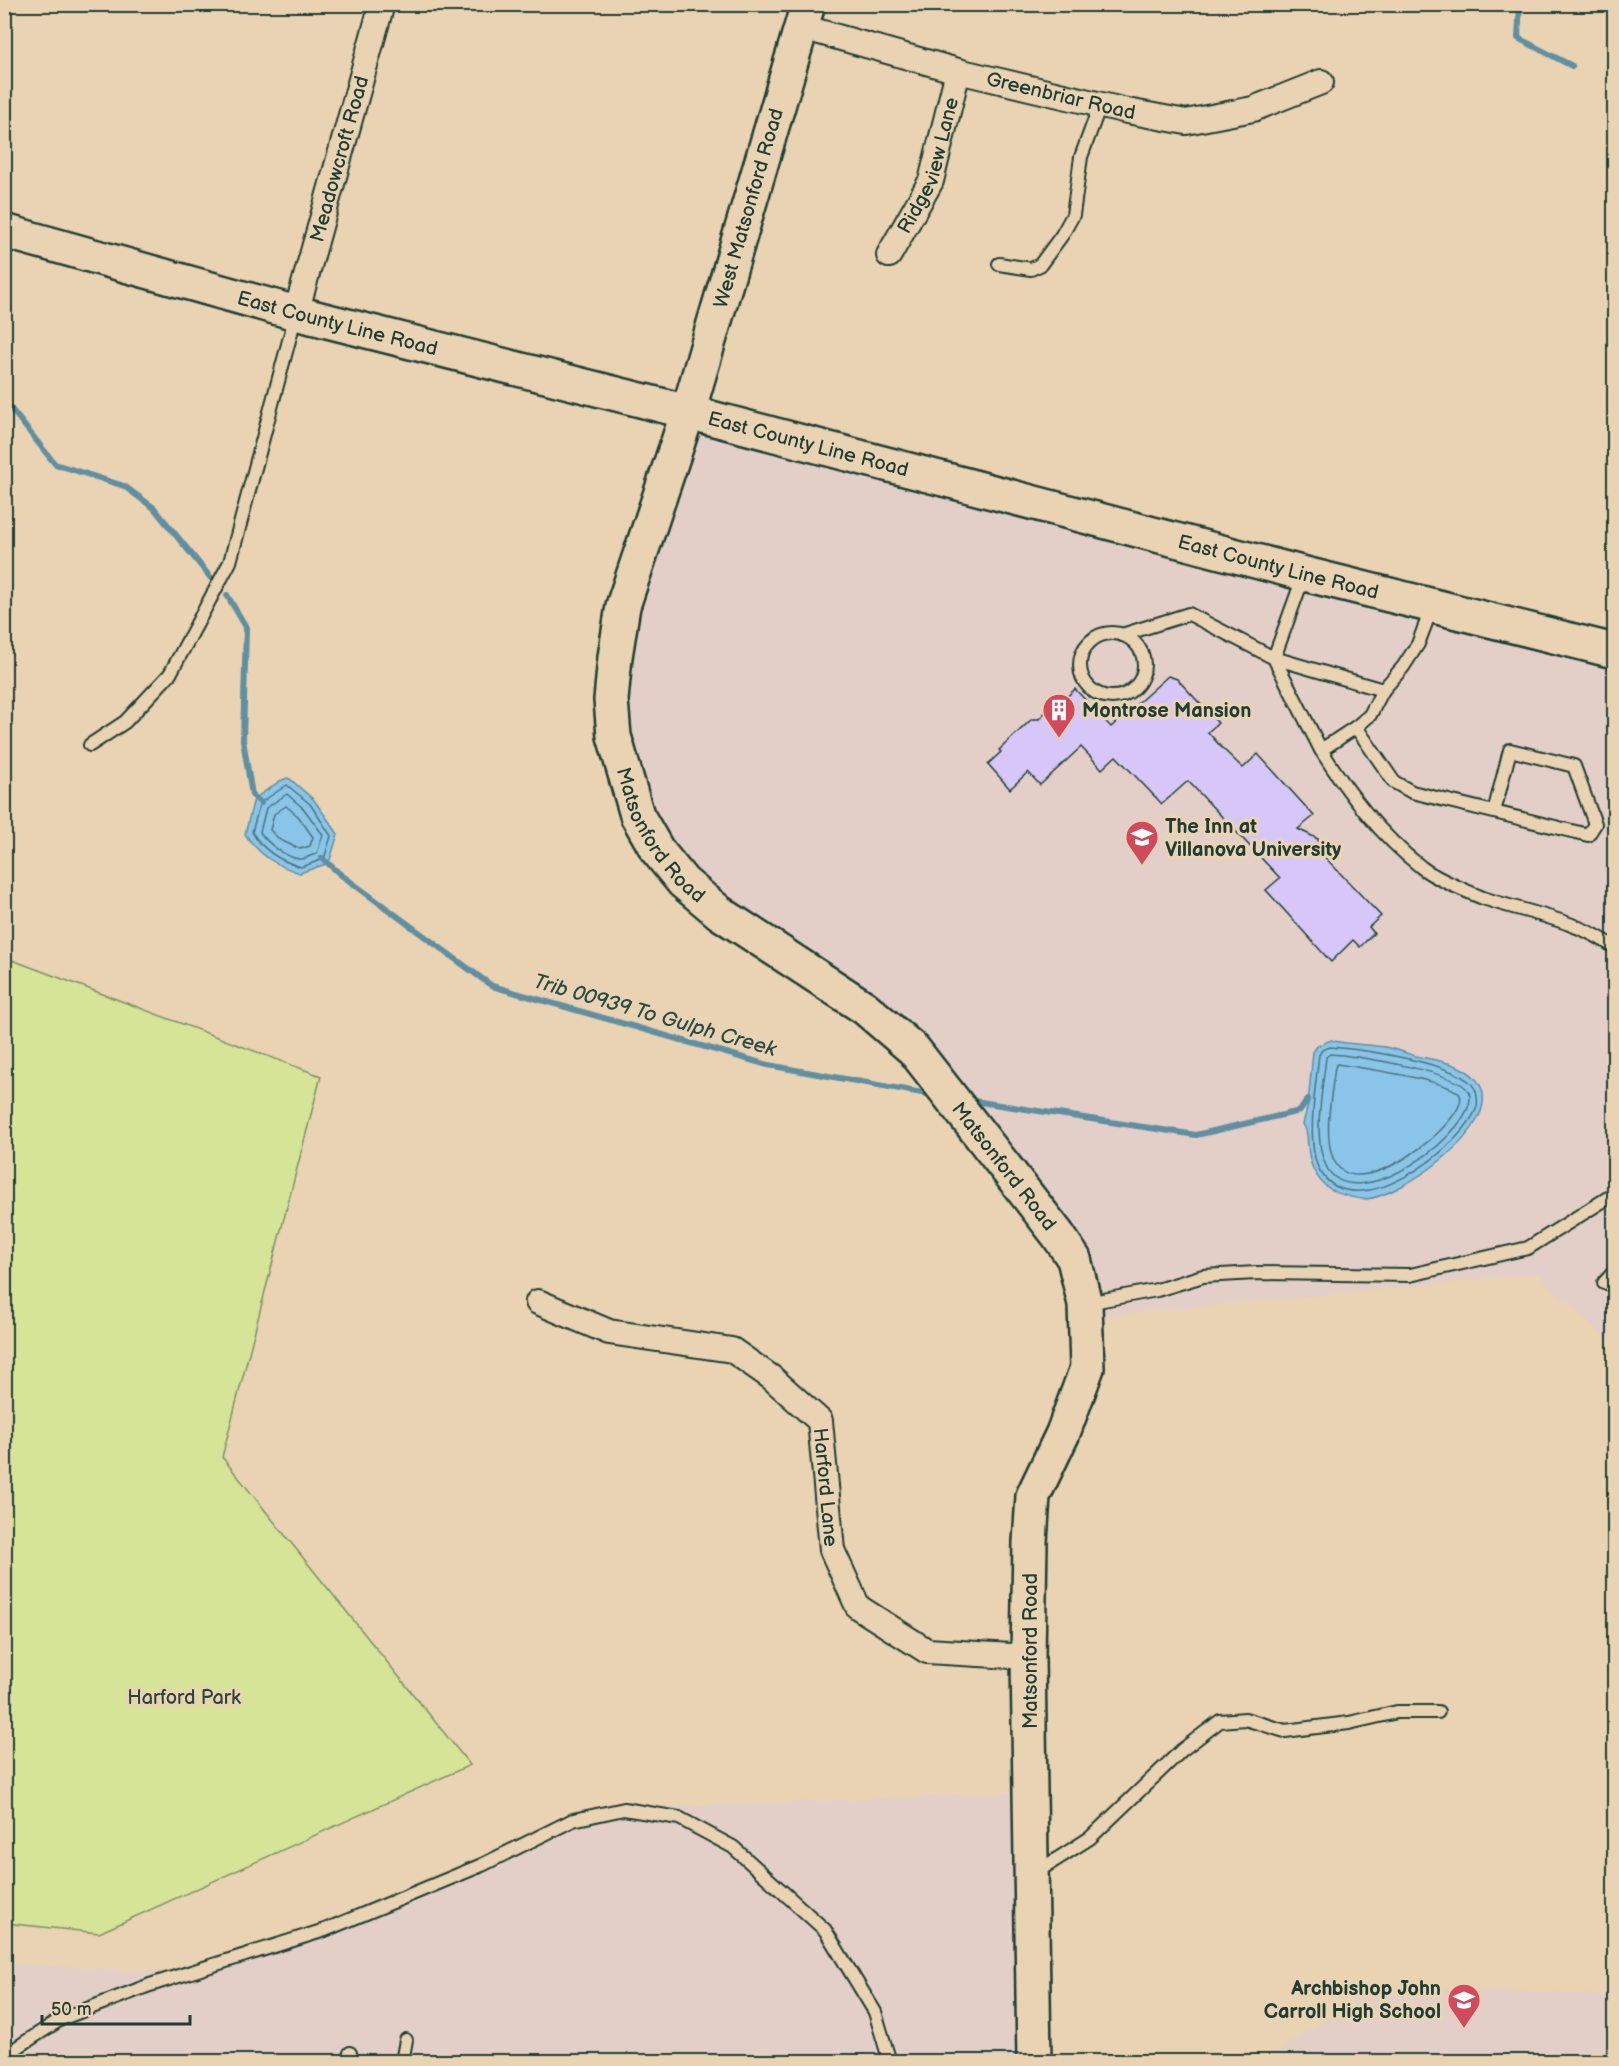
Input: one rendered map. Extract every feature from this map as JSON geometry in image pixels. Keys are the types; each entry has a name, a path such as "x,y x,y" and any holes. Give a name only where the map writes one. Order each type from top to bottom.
{"main road":[{"name":"West Matsonford Road","path":"688,412 805,16"},
{"name":"East County Line Road","path":"4,231 296,313 688,412 1305,574 1614,651"},
{"name":"Matsonford Road","path":"688,412 623,606 615,657 610,700 614,736 637,815 657,850 683,882 720,913 865,1008 914,1050 1058,1235 1074,1259 1086,1304 1088,1368 1063,1433 1033,1496 1028,1657 1034,2061"}],"street":[{"name":"Meadowcroft Road","path":"296,313 382,4"},
{"name":"Greenbriar Road","path":"805,16 958,71 1100,105 1186,122 1253,109 1321,82"},
{"name":"Ridgeview Lane","path":"889,255 931,181 958,71"},
{"name":"Harford Lane","path":"538,1302 609,1332 732,1350 772,1378 820,1421 832,1550 858,1607 927,1651 1028,1657"}],"lane":[{"path":"999,264 1031,269 1040,265 1062,235 1073,215 1081,157 1100,105"},
{"path":"90,745 125,722 170,674 230,562 296,313"},
{"path":"1305,574 1274,658 1321,750 1346,790 1384,834 1423,869 1482,897 1588,931 1614,947"},
{"path":"1321,750 1370,715 1383,690 1403,667 1418,644 1432,606"},
{"path":"1122,635 1138,646 1143,655 1143,675 1131,691 1122,696 1102,696 1086,684 1080,665 1086,646 1093,639 1112,633 1122,635 1189,614 1274,658 1383,690"},
{"path":"1356,727 1394,782 1412,792 1588,835 1595,824 1574,766 1510,750 1494,812"},
{"path":"1086,1304 1157,1290 1203,1276 1256,1273 1410,1275 1528,1248 1614,1194"},
{"path":"1604,1283 1614,1272"},
{"path":"1032,1875 1090,1838 1182,1750 1220,1721 1245,1719 1285,1731 1349,1723 1397,1712 1438,1712"},
{"path":"4,2056 61,2019 150,1985 325,1930 482,1865 573,1820 624,1809 679,1818 733,1847 825,1930 875,2012 890,2061"},
{"path":"402,2061 406,2040"}],"shaded area":[{"name":"The Inn at Villanova University","path":"688,412 1614,651 1614,1345 1537,1274 1085,1318 1085,1304 914,1050 657,850 611,700"},
{"path":"1030,1792 1034,2061 5,2062 5,1964 190,1973 325,1930 573,1820 624,1809"},
{"name":"Archbishop John Carroll High School","path":"1376,1986 1614,1996 1614,2061 1264,2061"}],"green space":[{"name":"Harford Park","path":"4,957 321,1076 222,1457 470,1765 99,1933 5,1923"}],"water":[{"path":"287,778 314,800 338,834 329,863 300,873 269,859 245,834 254,799"},
{"path":"1331,1040 1385,1047 1460,1067 1475,1078 1480,1085 1483,1102 1477,1120 1463,1139 1445,1157 1401,1186 1365,1199 1333,1191 1320,1180 1314,1170 1310,1158 1307,1131 1303,1124 1308,1104 1313,1052 1317,1046"}],"building":[{"path":"1168,676 1177,679 1218,723 1208,732 1221,747 1243,768 1258,754 1314,816 1298,829 1318,839 1317,849 1381,916 1369,927 1374,933 1360,947 1353,940 1331,962 1266,890 1280,878 1188,781 1162,804 1116,756 1102,769 1081,747 1040,785 1028,772 1010,789 988,764 1001,752 999,750 1032,719 1039,719 1051,706 1054,709 1075,689 1111,727"}],"waterway":[{"path":"1520,4 1518,38 1572,66"},
{"name":"Trib 00939 To Gulph Creek","path":"4,400 55,464 124,486 154,508 210,577"},
{"name":"Trib 00939 To Gulph Creek","path":"227,595 246,627 243,740 252,795 261,803"},
{"name":"Trib 00939 To Gulph Creek","path":"322,858 340,874 492,986 768,1065 933,1095"},
{"name":"Trib 00939 To Gulph Creek","path":"967,1100 1196,1135 1300,1111 1308,1099"}],"place":[{"name":"Montrose Mansion","path":"1059,739"},
{"name":"The Inn at Villanova University","path":"1142,866"},
{"name":"Archbishop John Carroll High School","path":"1464,2029"}]}
